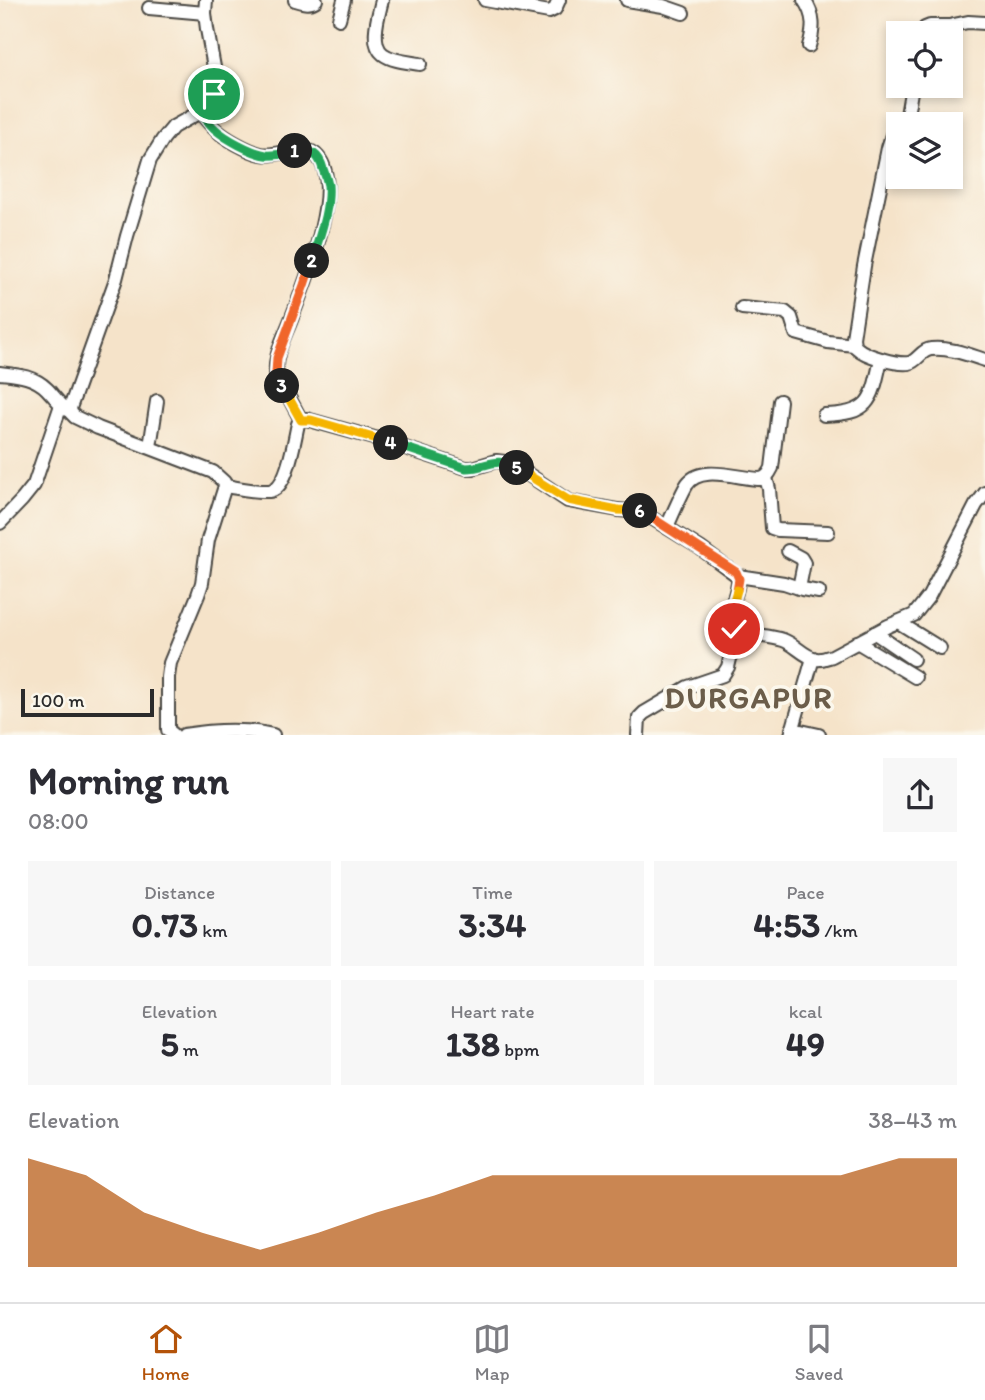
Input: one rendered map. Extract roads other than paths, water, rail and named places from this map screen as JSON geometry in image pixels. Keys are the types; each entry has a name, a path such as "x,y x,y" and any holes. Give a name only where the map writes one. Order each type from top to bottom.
{"street":[{"path":"295,0 308,3 316,0"},
{"path":"339,19 344,0"},
{"path":"382,0 376,44 385,55 420,64"},
{"path":"485,0 549,12 555,9 559,0"},
{"path":"627,0 663,6 683,13"},
{"path":"804,0 814,22 809,46"},
{"path":"0,523 34,485 66,409 70,408 116,279 150,160 173,127 200,112 214,94 216,78 206,6 149,8"},
{"path":"963,23 985,23"},
{"path":"200,112 222,135 256,152 270,155 307,150 321,160 328,184 324,220 275,366 276,373 301,420"},
{"path":"886,158 867,253 854,345 857,349 881,359 910,363 924,351 936,349 985,360"},
{"path":"742,308 785,312 791,317 796,333 828,342 854,345"},
{"path":"824,415 849,413 864,406 872,394 881,359"},
{"path":"0,373 25,376 38,382 75,417 213,472 224,482 208,540 202,583 170,663 168,730 174,735"},
{"path":"150,447 157,401"},
{"path":"780,401 772,468 766,478 772,528 828,532"},
{"path":"225,486 269,491 279,486 285,475 301,420"},
{"path":"301,420 311,420 378,439 466,468 496,461 505,463 523,471 568,500 642,512 738,576 819,592"},
{"path":"667,527 687,484 697,475 766,478"},
{"path":"738,576 728,622 730,626 783,640 813,658 823,659 914,615 929,596 976,505 985,493"},
{"path":"788,551 801,558 804,563 799,588"},
{"path":"898,622 940,648"},
{"path":"638,735 639,718 644,713 688,687 723,675 728,667 737,630"},
{"path":"876,632 913,659"},
{"path":"857,642 915,677"},
{"path":"813,658 791,732 819,735"},
{"path":"184,735 247,730 273,735"}],"district":[{"name":"DURGAPUR","path":"749,697"}]}
